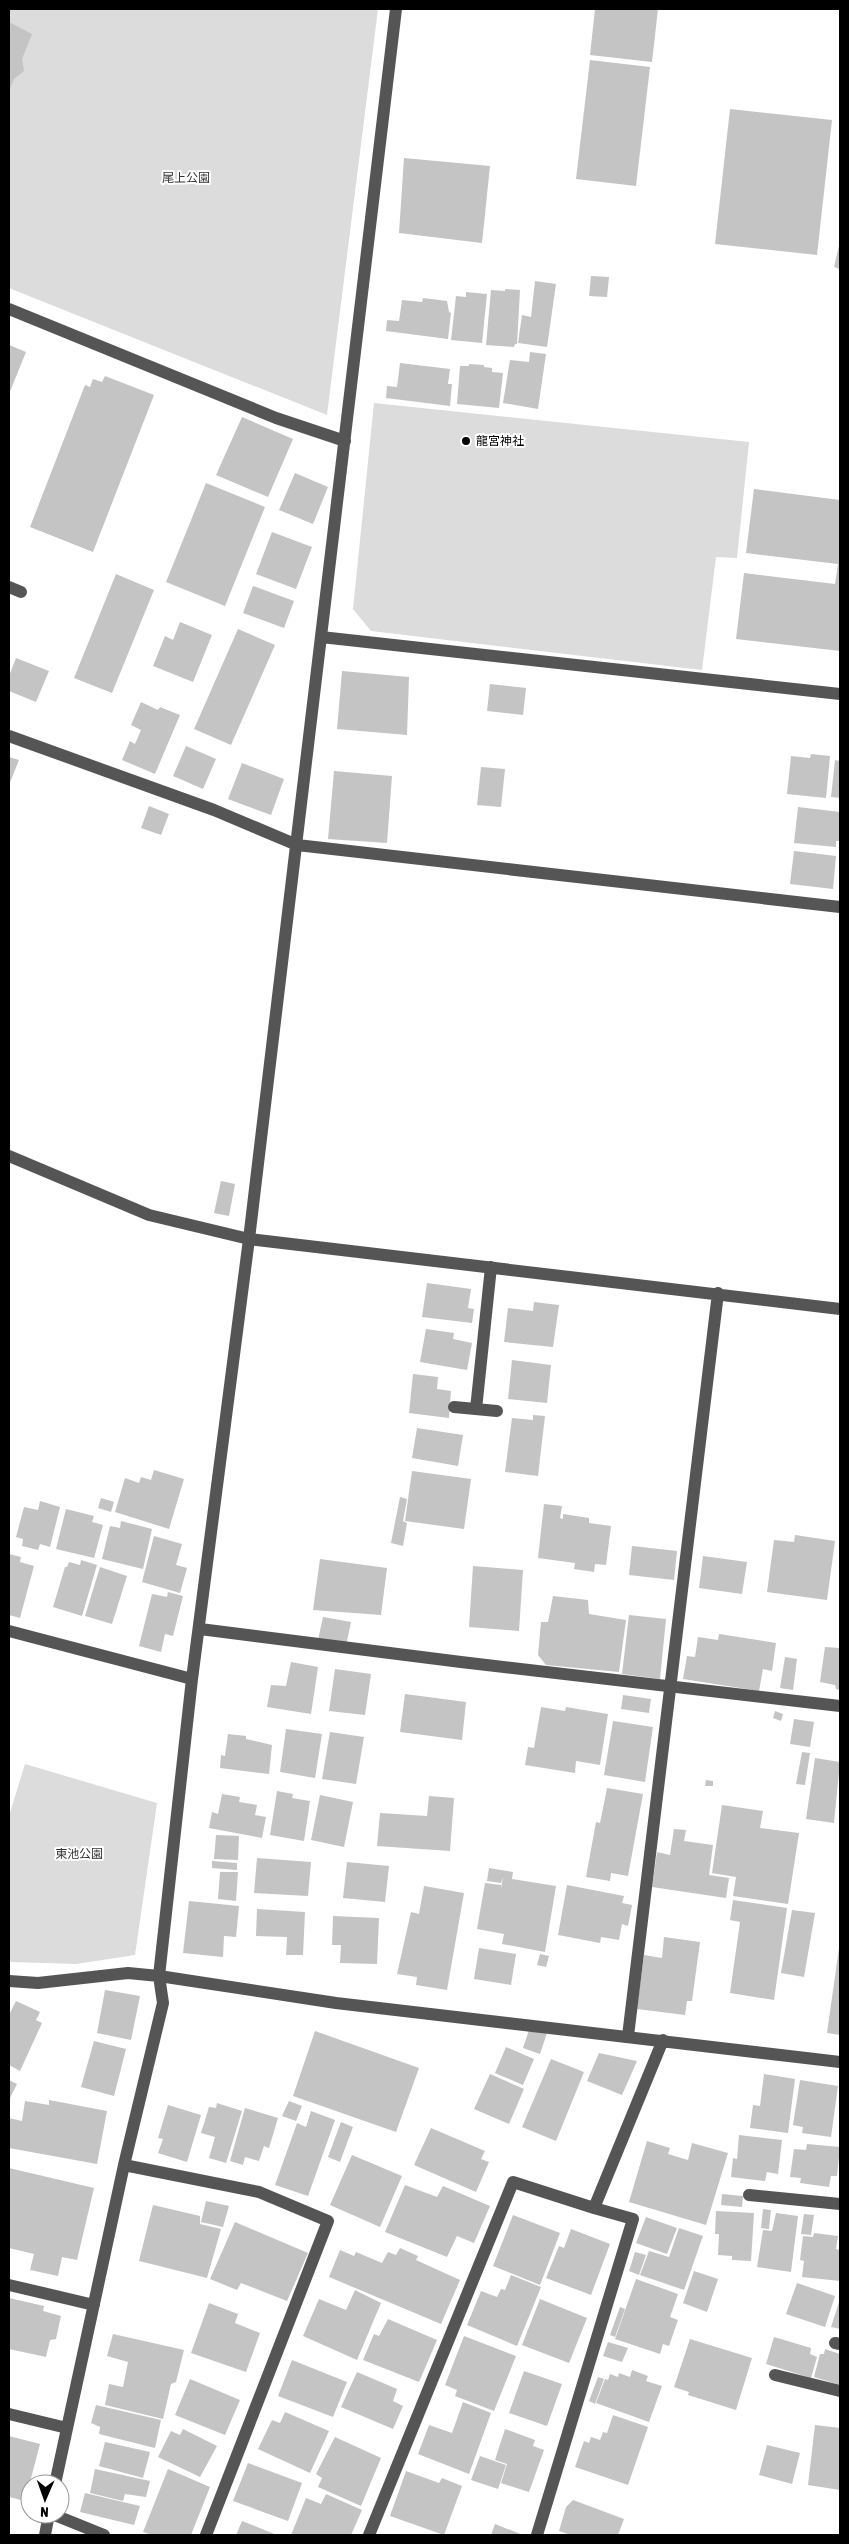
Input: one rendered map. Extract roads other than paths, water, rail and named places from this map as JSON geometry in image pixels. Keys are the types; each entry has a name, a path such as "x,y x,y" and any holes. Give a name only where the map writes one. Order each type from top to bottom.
{"street":[{"path":"56,2474 62,2426 94,2305 124,2165 163,2003 159,1976 192,1679 200,1629 249,1239 396,9"},
{"path":"9,310 276,418 345,441"},
{"path":"321,637 840,694"},
{"path":"9,736 214,810 297,844 840,907"},
{"path":"9,1156 149,1215 249,1239 840,1308"},
{"path":"476,1409 491,1267"},
{"path":"628,2036 718,1293"},
{"path":"454,1407 497,1411"},
{"path":"200,1629 840,1706"},
{"path":"9,1631 192,1679"},
{"path":"10,1982 38,1983 128,1974 159,1976 336,2003 840,2062"},
{"path":"594,2208 663,2040"},
{"path":"124,2165 259,2192 328,2221 206,2535"},
{"path":"369,2535 513,2182 633,2219 537,2535"},
{"path":"749,2194 840,2204"},
{"path":"9,2285 94,2305"},
{"path":"775,2375 840,2391"},
{"path":"9,2414 62,2426"},
{"path":"70,2522 104,2535"}],"place":[{"name":"龍宮神社","path":"466,441"}],"park label":[{"name":"尾上公園","path":"186,178"},
{"name":"東池公園","path":"79,1854"}]}
